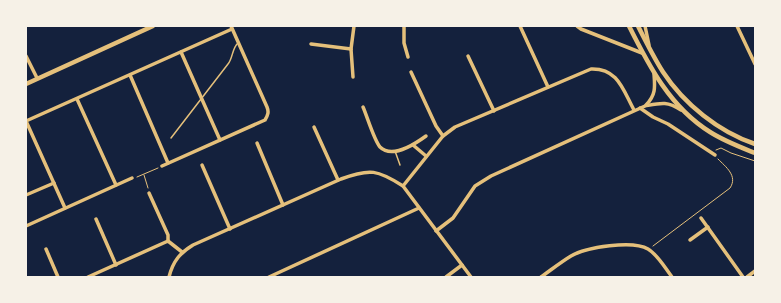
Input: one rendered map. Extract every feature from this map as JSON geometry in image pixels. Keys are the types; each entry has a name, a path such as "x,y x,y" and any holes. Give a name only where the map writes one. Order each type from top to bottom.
{"street":[{"path":"26,84 153,26"},
{"path":"353,77 351,49 354,26"},
{"path":"404,26 404,43 408,57"},
{"path":"520,26 548,87"},
{"path":"576,26 642,52"},
{"path":"628,26 654,74 685,112"},
{"path":"638,26 662,71 678,92 697,110 714,123 755,144"},
{"path":"645,26 650,50"},
{"path":"737,26 755,64"},
{"path":"65,208 26,121 231,28 267,107 268,113 265,120 162,166"},
{"path":"311,44 351,49"},
{"path":"181,52 220,140"},
{"path":"26,56 37,78"},
{"path":"468,56 494,111"},
{"path":"404,186 443,136 460,125 591,69 600,68 608,71 614,76 619,82 634,110"},
{"path":"411,72 436,126 443,136"},
{"path":"645,106 654,94 654,74"},
{"path":"130,75 168,163"},
{"path":"77,99 116,185"},
{"path":"436,231 453,218 471,191 485,178 645,106 665,102 671,104 685,112 710,132 728,142 755,153"},
{"path":"363,107 378,144 385,150 395,151 413,145 426,136"},
{"path":"640,108 653,117 668,124 714,155"},
{"path":"314,127 338,180"},
{"path":"257,143 283,205"},
{"path":"413,145 426,156"},
{"path":"202,165 230,229"},
{"path":"169,277 174,263 182,252 193,245 338,180 367,171 376,172 390,177 404,186 471,277"},
{"path":"26,226 132,178"},
{"path":"26,195 54,183"},
{"path":"149,193 168,235 168,241"},
{"path":"268,277 419,208"},
{"path":"701,218 743,277"},
{"path":"96,219 116,265"},
{"path":"690,240 708,228"},
{"path":"168,241 182,252"},
{"path":"88,277 168,241"},
{"path":"541,277 571,256 587,249 635,244 649,249 672,277"},
{"path":"46,249 58,277"},
{"path":"446,277 462,265"},
{"path":"747,277 755,271"}],"lane":[{"path":"171,138 230,62 234,48 238,43"},
{"path":"395,151 400,165"}],"path":[{"path":"723,149 755,161"},
{"path":"649,249 730,188 733,180 732,175 714,155"},
{"path":"132,178 144,175 162,166"},
{"path":"144,175 149,193"}]}
